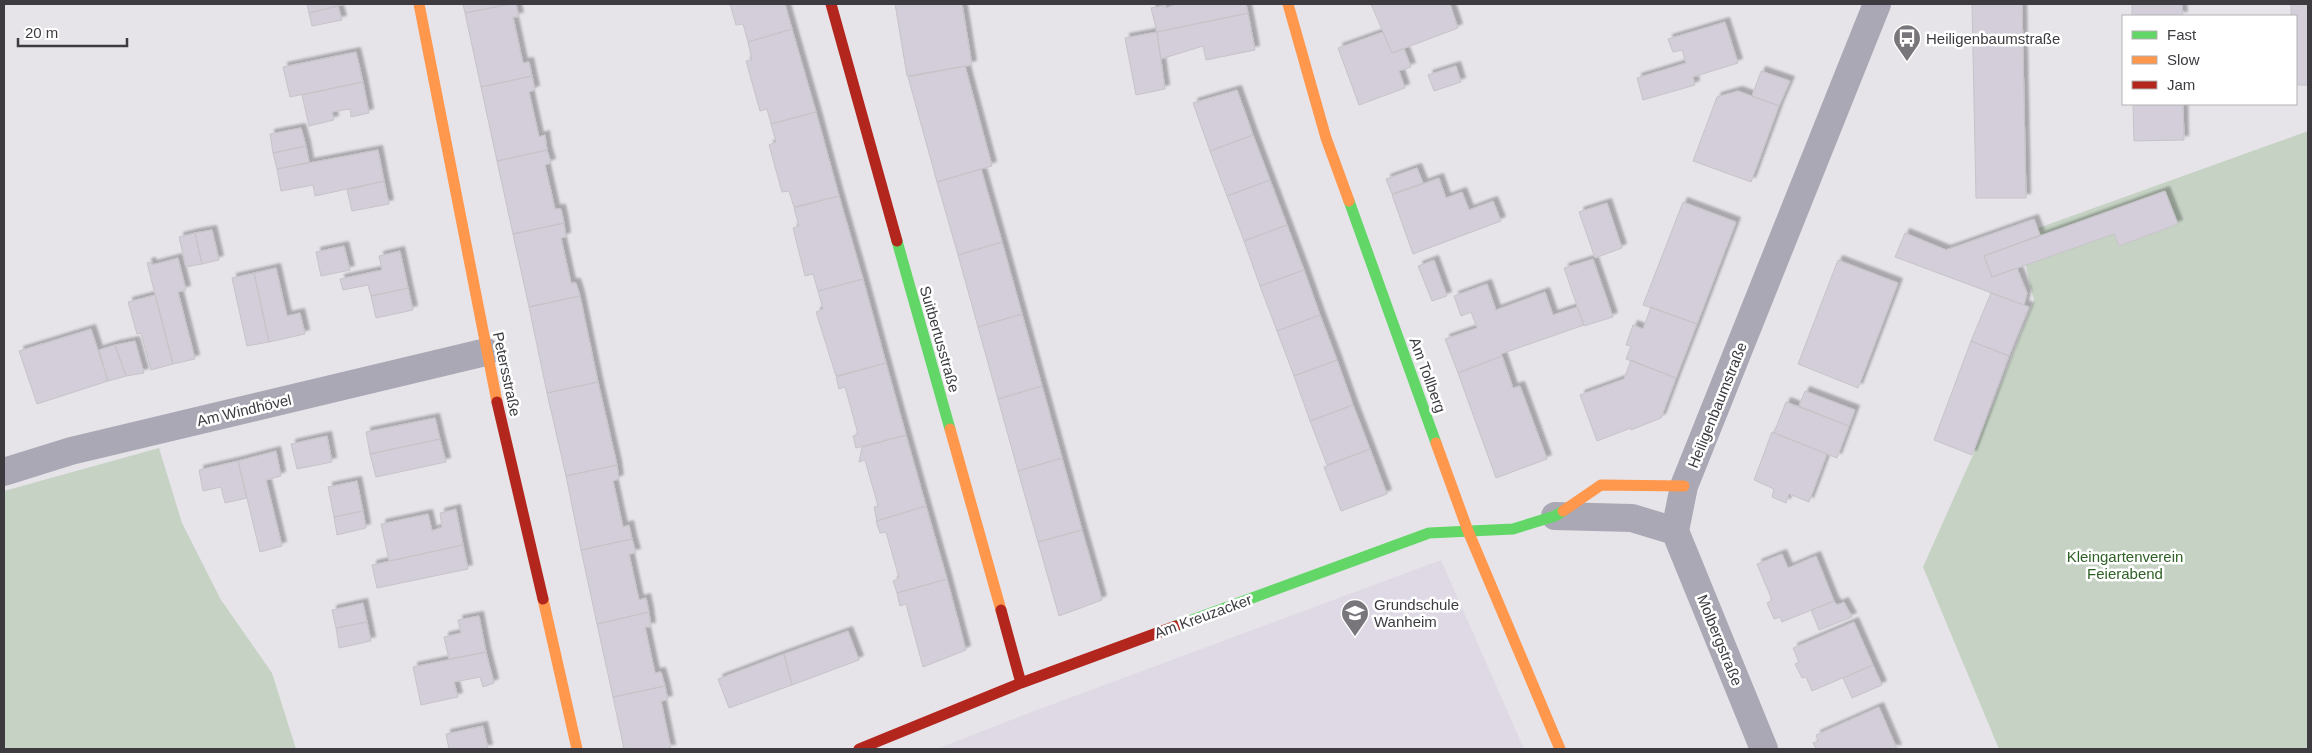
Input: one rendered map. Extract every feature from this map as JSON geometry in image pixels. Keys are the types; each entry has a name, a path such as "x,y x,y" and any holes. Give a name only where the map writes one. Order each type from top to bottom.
{"street":[{"name":"Petersstraße","path":"418,4 486,352 577,749"},
{"name":"Suitbertusstraße","path":"831,4 1021,682"},
{"name":"Am Tollberg","path":"1288,4 1326,138 1468,531 1560,749"},
{"name":"Heiligenbaumstraße","path":"1675,531 1684,486 1877,4"},
{"name":"Am Windhövel","path":"4,472 71,451 486,352"},
{"name":"Am Kreuzacker","path":"859,749 1021,682 1429,534 1513,529 1555,516 1601,485 1684,486"},
{"name":"Am Kreuzacker","path":"1555,516 1632,518 1675,531"},
{"name":"Molbergstraße","path":"1675,531 1764,749"}],"shaded area":[{"name":"Grundschule Wanheim","path":"1441,560 1524,749 937,749 1029,713"}],"green space":[{"name":"Kleingartenverein Feierabend","path":"2308,131 2308,749 1999,749 1923,567 1973,455 2034,301 2019,235"},
{"path":"159,448 182,523 221,600 272,673 296,749 4,749 4,491"}],"building":[{"path":"307,4 346,4 309,13"},
{"path":"463,4 510,4 465,13"},
{"path":"516,4 519,17 513,17 523,63 529,62 532,76 481,87 465,13"},
{"path":"730,4 785,4 792,29 748,42 743,24 736,25"},
{"path":"895,4 962,4 972,65 907,76"},
{"path":"1177,4 1246,4 1248,13 1157,32 1151,8 1166,5 1166,8"},
{"path":"1371,4 1450,4 1458,28 1392,53"},
{"path":"1972,4 2022,4 2026,198 1976,198"},
{"path":"2132,4 2182,4 2183,15 2132,15"},
{"path":"2291,4 2308,4 2308,85 2297,85 2297,15 2291,15"},
{"path":"338,6 342,20 312,26 309,13"},
{"path":"1248,13 1255,50 1206,60 1203,46 1161,59 1157,32"},
{"path":"1725,22 1738,63 1693,77 1695,85 1643,100 1637,78 1686,63 1682,50 1673,52 1668,39"},
{"path":"792,29 816,112 771,124 767,109 760,111 746,61 752,60 748,42"},
{"path":"1157,32 1165,89 1136,95 1125,38"},
{"path":"1383,32 1392,53 1404,49 1411,67 1399,71 1405,88 1359,105 1338,48"},
{"path":"356,52 363,82 290,97 283,67"},
{"path":"965,66 992,166 937,182 908,77"},
{"path":"1456,66 1461,82 1434,91 1428,75"},
{"path":"1761,71 1790,81 1779,106 1752,96"},
{"path":"532,76 535,90 529,92 539,137 545,135 547,150 497,161 481,87"},
{"path":"363,82 369,113 351,117 350,109 332,112 334,120 309,126 302,95"},
{"path":"1237,90 1253,135 1210,151 1193,103"},
{"path":"1738,91 1779,106 1751,182 1693,161 1717,97"},
{"path":"2133,105 2183,105 2184,140 2134,141"},
{"path":"816,112 839,196 794,207 789,191 782,192 769,145 776,142 771,124"},
{"path":"301,128 306,146 273,153 270,134"},
{"path":"1253,135 1270,180 1227,196 1210,151"},
{"path":"306,146 309,162 277,169 273,153"},
{"path":"378,150 384,181 315,196 313,185 281,191 277,169"},
{"path":"547,150 551,163 545,165 555,209 561,209 564,223 513,234 497,161"},
{"path":"1417,168 1423,183 1392,194 1386,179"},
{"path":"981,169 1002,242 958,255 937,182"},
{"path":"1439,178 1446,198 1462,192 1469,210 1493,201 1501,221 1413,254 1392,195"},
{"path":"1270,180 1287,225 1244,241 1227,196"},
{"path":"384,181 389,204 352,211 347,190"},
{"path":"2165,191 2178,224 2119,246 2114,234 1992,277 1984,256"},
{"path":"839,196 863,279 818,291 813,274 805,276 793,228 799,226 794,208"},
{"path":"1683,202 1736,222 1697,324 1643,305"},
{"path":"1607,203 1622,248 1595,258 1579,212"},
{"path":"2034,219 2040,235 1984,256 1992,277 2017,268 2027,293 2024,305 1895,257 1905,233 1946,250"},
{"path":"564,223 566,237 561,238 571,283 576,283 580,296 529,307 513,234"},
{"path":"1287,225 1304,270 1260,286 1244,241"},
{"path":"212,230 219,260 202,264 195,233"},
{"path":"195,233 202,264 186,267 179,237"},
{"path":"1002,242 1022,314 978,327 958,255"},
{"path":"344,246 350,270 321,276 316,252"},
{"path":"400,251 408,288 371,296 368,285 343,290 340,279 382,270 379,256"},
{"path":"178,258 186,290 178,292 195,359 173,364 147,263 151,262 152,265"},
{"path":"1593,259 1613,317 1584,326 1564,268"},
{"path":"1434,260 1447,296 1432,301 1418,266"},
{"path":"1838,260 1898,283 1858,388 1798,364"},
{"path":"276,268 287,316 300,313 305,334 269,342 254,273"},
{"path":"1304,270 1320,315 1277,331 1260,286"},
{"path":"254,273 269,342 247,346 232,278"},
{"path":"863,279 886,363 836,376 816,312 823,309 818,291"},
{"path":"1487,284 1496,310 1545,292 1553,315 1577,307 1584,325 1501,354 1502,356 1458,373 1445,339 1477,328 1471,312 1461,316 1454,296"},
{"path":"408,288 413,310 376,318 371,296"},
{"path":"1991,293 2029,307 2009,356 1971,341"},
{"path":"155,295 173,364 151,370 141,333 137,334 128,302"},
{"path":"580,296 598,382 547,393 529,307"},
{"path":"1651,307 1697,324 1676,378 1626,359 1631,346 1626,345 1633,325 1643,329"},
{"path":"1022,314 1042,386 998,399 978,327"},
{"path":"1320,315 1337,360 1294,376 1277,331"},
{"path":"91,329 108,381 37,404 19,351"},
{"path":"135,341 144,373 126,376 115,345"},
{"path":"1971,341 2009,356 1972,455 1934,440"},
{"path":"115,345 126,376 108,381 99,350"},
{"path":"1502,356 1513,388 1520,386 1547,459 1496,478 1458,373"},
{"path":"1337,360 1353,405 1310,421 1294,376"},
{"path":"1631,360 1676,378 1661,418 1597,441 1580,395 1624,379"},
{"path":"886,363 906,435 856,448 853,436 858,434 845,387 839,389 836,377"},
{"path":"598,382 617,465 566,476 547,393"},
{"path":"1042,386 1062,458 1018,471 998,399"},
{"path":"1805,391 1855,410 1849,426 1799,406"},
{"path":"1786,402 1849,426 1837,458 1774,433"},
{"path":"1353,405 1370,449 1327,465 1310,421"},
{"path":"435,418 440,439 370,454 366,432"},
{"path":"1772,432 1827,454 1809,502 1789,494 1786,503 1772,497 1774,489 1754,480"},
{"path":"906,435 926,506 877,521 874,507 878,506 865,460 859,462 862,447"},
{"path":"327,436 332,462 297,469 291,444"},
{"path":"440,439 446,462 376,477 370,454"},
{"path":"1370,449 1387,494 1341,511 1324,467"},
{"path":"276,451 281,476 266,480 282,546 260,552 238,461"},
{"path":"1062,458 1082,530 1038,542 1018,471"},
{"path":"238,461 247,498 225,503 221,487 203,491 199,470"},
{"path":"617,465 619,479 613,481 623,527 629,525 632,539 581,550 566,476"},
{"path":"357,481 363,511 334,517 328,487"},
{"path":"926,506 947,579 897,593 893,581 899,578 886,532 880,533 876,521"},
{"path":"456,509 463,545 389,561 381,524 428,514 432,531 442,527 440,513"},
{"path":"363,511 366,528 337,535 334,517"},
{"path":"1082,530 1102,600 1059,616 1038,542"},
{"path":"632,539 636,553 629,554 639,600 646,598 649,612 597,624 581,550"},
{"path":"463,545 468,569 377,588 372,565"},
{"path":"1782,554 1788,568 1816,556 1834,601 1782,622 1780,617 1774,619 1767,603 1772,600 1757,564"},
{"path":"947,579 966,650 923,667 906,604 900,606 897,593"},
{"path":"1834,601 1837,605 1844,602 1852,617 1819,630 1811,610"},
{"path":"363,603 367,622 336,628 332,610"},
{"path":"649,612 651,627 645,627 655,673 661,672 665,686 613,697 597,624"},
{"path":"479,616 486,652 449,659 444,637 461,633 458,620"},
{"path":"367,622 371,641 339,648 336,628"},
{"path":"1854,622 1873,665 1812,691 1806,677 1802,678 1795,664 1799,662 1793,648"},
{"path":"848,631 859,660 792,685 784,654"},
{"path":"486,652 494,683 483,687 480,677 454,682 458,697 421,705 413,667"},
{"path":"784,654 792,685 729,708 718,679"},
{"path":"1873,665 1882,685 1852,698 1843,678"},
{"path":"665,686 668,700 661,701 671,749 624,749 613,697"},
{"path":"1879,707 1897,749 1816,749 1813,743 1818,741 1816,735"},
{"path":"483,726 488,749 449,749 446,734"}],"traffic: fast":[{"path":"1349,201 1436,443"},
{"path":"897,241 950,429"},
{"path":"1176,626 1429,533 1513,529 1555,516 1563,511"}],"traffic: slow":[{"path":"419,4 497,402"},
{"path":"1288,4 1326,138 1349,201"},
{"path":"950,429 1001,610"},
{"path":"1436,443 1468,531 1560,749"},
{"path":"1563,511 1601,485 1684,486"},
{"path":"543,599 577,749"}],"traffic: jam":[{"path":"831,4 897,241"},
{"path":"497,402 543,599"},
{"path":"1001,610 1021,683"},
{"path":"859,749 1021,683 1176,626"}],"place":[{"name":"Heiligenbaumstraße","path":"1907,62"},
{"name":"Grundschule Wanheim","path":"1355,637"}]}
